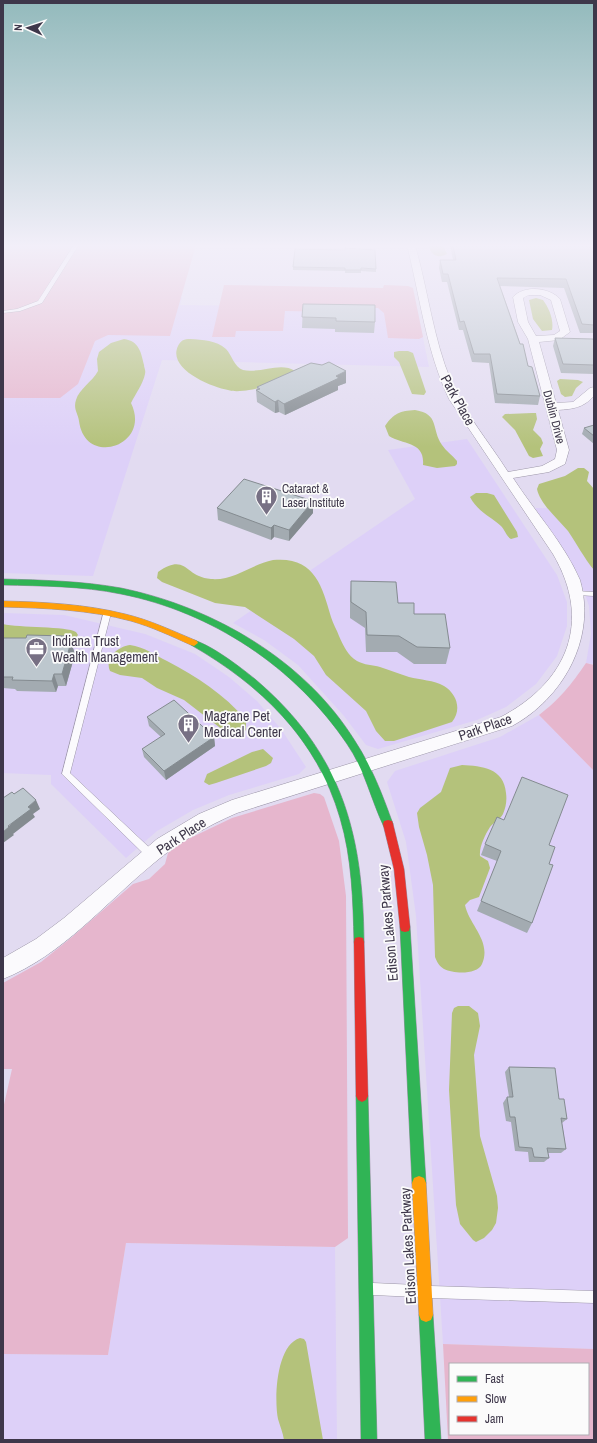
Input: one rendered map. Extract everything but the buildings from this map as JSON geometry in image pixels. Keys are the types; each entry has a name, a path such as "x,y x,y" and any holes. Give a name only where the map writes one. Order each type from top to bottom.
{"street":[{"name":"Park Place","path":"3,969 55,937 151,855 179,834 203,820 232,807 506,722 526,709 548,691 564,671 574,648 579,629 577,593 567,568 463,414 447,385 438,358 427,312"},
{"name":"Dublin Drive","path":"505,476 545,469 561,461 563,450 533,339 523,322 521,312"},
{"name":"Dublin Drive","path":"533,339 556,338 562,336 565,332 559,312"},
{"path":"551,407 576,405 584,400 594,390"},
{"name":"Edison Lakes Parkway","path":"3,582 96,587 172,604 213,620 260,648 281,663 299,679 329,712 350,740 365,766 388,823 395,850 403,897 433,1440"},
{"name":"Edison Lakes Parkway","path":"3,604 65,606 107,613 161,628 191,641 241,671 285,711 312,746 328,777 340,805 350,839 356,876 359,925 369,1440"}],"lane":[{"path":"577,593 594,594"},
{"path":"107,613 66,774 151,855"},
{"path":"366,1288 425,1292 594,1297"}],"shaded area":[{"path":"3,312 177,312 170,336 108,335 95,341 78,384 60,398 3,398"},
{"path":"132,312 418,312 429,367 162,360 93,576 3,573 3,352"},
{"path":"218,312 285,312 283,331 236,331 235,337 212,337"},
{"path":"418,312 423,337 419,339 388,338 384,313"},
{"path":"532,312 549,312 552,318 552,330 542,331 533,319"},
{"path":"124,339 133,342 138,348 143,360 145,374 131,403 135,418 133,431 125,440 115,446 104,447 93,444 84,435 76,411 75,403 80,392 98,371 97,359 99,352 111,343"},
{"path":"190,339 209,341 222,346 226,349 235,364 243,370 249,371 283,367 295,371 255,389 230,391 211,385 192,376 179,362 176,354 178,346 183,340"},
{"path":"408,351 413,353 426,392 424,395 412,394 399,362 394,357 394,352"},
{"path":"560,379 578,380 583,382 576,388 572,396 565,397 561,394 557,381"},
{"path":"415,410 423,412 432,419 442,445 457,461 455,466 437,468 423,465 423,457 417,448 389,436 385,426 394,415 405,411"},
{"path":"536,413 537,419 533,430 541,438 543,443 540,449 543,456 533,458 529,456 515,430 502,417 505,414"},
{"path":"467,439 557,575 567,602 567,626 557,656 536,684 506,707 477,720 378,749 366,745 344,716 298,665 264,640 233,623 415,499 388,450"},
{"path":"578,468 584,468 589,472 587,481 594,489 594,570 568,531 545,506 537,489 539,484 565,476"},
{"path":"476,493 487,493 494,495 517,532 518,537 511,539 509,538 501,526 473,502 470,497"},
{"path":"535,508 594,509 594,664 586,663 591,634 589,606 578,574"},
{"path":"273,560 287,560 298,563 307,568 314,575 320,584 332,620 342,643 354,659 409,677 436,682 448,689 457,702 457,712 452,722 394,741 385,741 376,731 366,711 326,675 314,656 294,639 245,607 215,603 162,582 157,578 158,572 167,566 175,564 185,567 202,577 219,579 235,575"},
{"path":"3,613 64,615 145,634 195,654 229,677 257,701 281,729 306,767 299,774 229,795 193,810 157,831 126,858 51,784 51,775 3,773"},
{"path":"3,624 71,630 76,632 78,635 74,640 64,642 3,641"},
{"path":"130,645 154,654 189,673 210,687 229,702 246,720 246,730 237,737 232,737 184,700 157,688 142,678 120,675 110,671 109,662 111,657 117,650"},
{"path":"586,663 594,665 594,771 539,715 565,691"},
{"path":"539,715 594,771 594,1349 443,1344 416,916 406,842 387,782 395,771 500,737"},
{"path":"263,749 273,758 271,763 266,766 209,785 204,782 207,774 252,752"},
{"path":"462,765 477,766 496,773 501,778 504,785 506,793 506,806 500,818 490,827 481,845 480,856 488,861 490,868 479,897 470,900 465,905 467,912 482,940 484,956 482,964 479,968 470,972 459,973 448,971 441,967 435,957 433,885 417,813 420,808 441,792 450,768"},
{"path":"314,793 320,794 324,797 339,841 346,896 348,1238 335,1247 126,1243 108,1355 3,1354 3,1109 12,1069 3,1069 3,983 41,962 133,884 149,879 165,864 168,853 184,841 232,818"},
{"path":"458,1006 469,1006 478,1013 480,1026 474,1055 480,1136 497,1196 498,1208 496,1223 492,1230 484,1238 476,1242 460,1224 456,1205 449,1090 452,1013 454,1008"},
{"path":"126,1243 335,1247 337,1440 3,1440 3,1354 108,1355"},
{"path":"300,1338 304,1339 306,1342 323,1440 284,1440 278,1419 276,1399 278,1374 281,1361 292,1343"},
{"path":"443,1344 594,1349 594,1440 448,1440"}],"traffic: fast":[{"path":"3,582 77,585 121,591 155,599 188,611 220,626 251,644 280,664 306,688 330,714 351,742 362,761 388,824"},
{"path":"194,643 220,657 244,674 266,694 287,715 306,738 322,764 335,790 349,833 356,879 359,942"},
{"path":"405,927 419,1183"},
{"path":"362,1096 369,1440"},
{"path":"426,1315 433,1440"}],"traffic: slow":[{"path":"3,604 64,607 125,617 160,628 194,643"},
{"path":"419,1183 426,1315"}],"traffic: jam":[{"path":"388,824 399,869 405,927"},
{"path":"359,942 362,1096"}],"place":[{"name":"Cataract & Laser Institute","path":"266,516"},
{"name":"Indiana Trust Wealth Management","path":"37,668"},
{"name":"Magrane Pet Medical Center","path":"188,744"}]}
